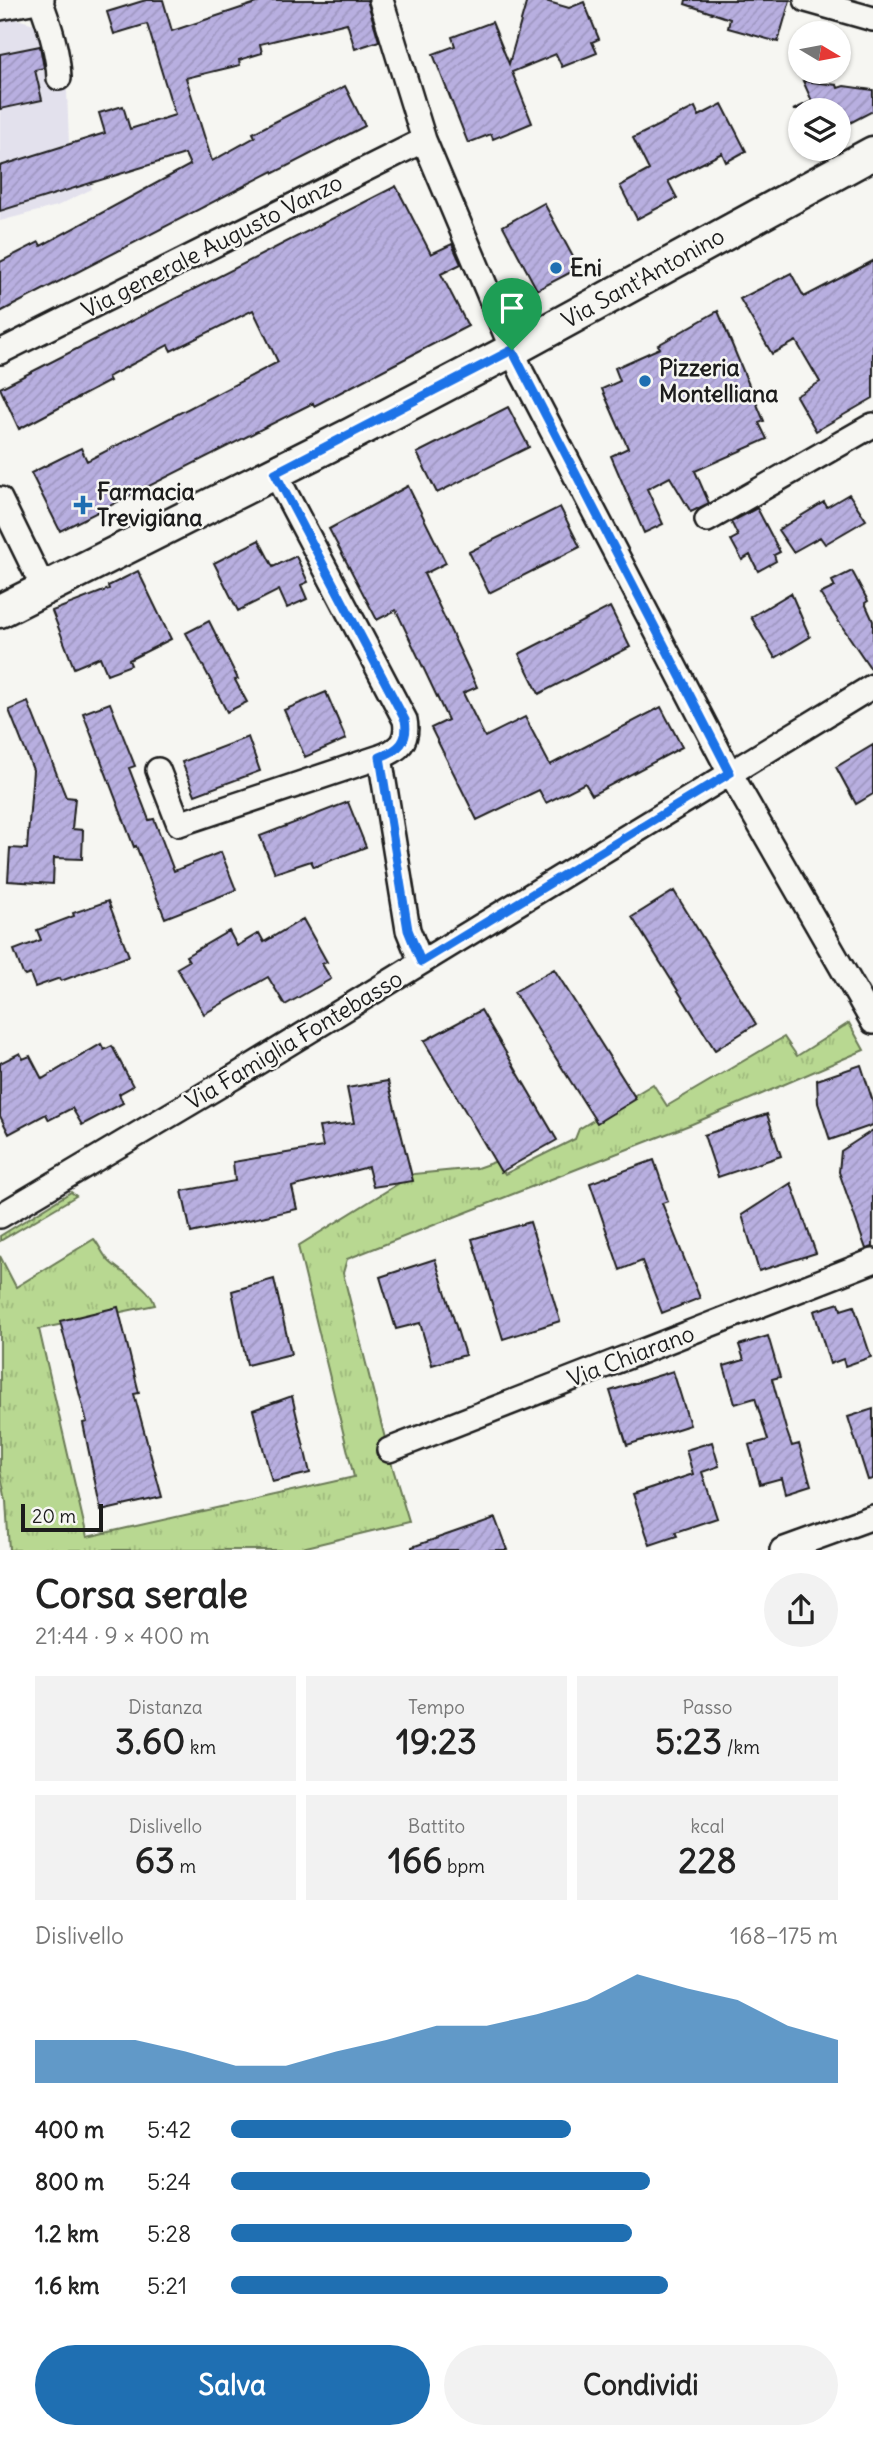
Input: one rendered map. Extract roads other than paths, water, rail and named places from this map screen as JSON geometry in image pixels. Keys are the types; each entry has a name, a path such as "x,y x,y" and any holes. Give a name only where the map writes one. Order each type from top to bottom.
{"street":[{"path":"0,8 41,0 49,23 59,78"},
{"path":"381,0 424,140 512,350 730,773 873,1022"},
{"path":"806,0 873,19"},
{"name":"Via generale Augusto Vanzo","path":"0,352 424,140"},
{"name":"Via Sant'Antonino","path":"0,611 512,350 873,153"},
{"path":"707,520 873,425"},
{"path":"158,770 178,824 380,757 400,748 405,740 405,720 275,473"},
{"path":"0,499 44,589"},
{"name":"Via Famiglia Fontebasso","path":"0,1216 223,1084 873,686"},
{"path":"380,757 408,930 421,962"},
{"name":"Via Chiarano","path":"388,1450 873,1261"},
{"path":"782,1550 873,1517"}],"place":[{"name":"Eni","path":"556,268"},
{"name":"Pizzeria Montelliana","path":"645,381"},
{"name":"Farmacia Trevigiana","path":"83,505"}]}
